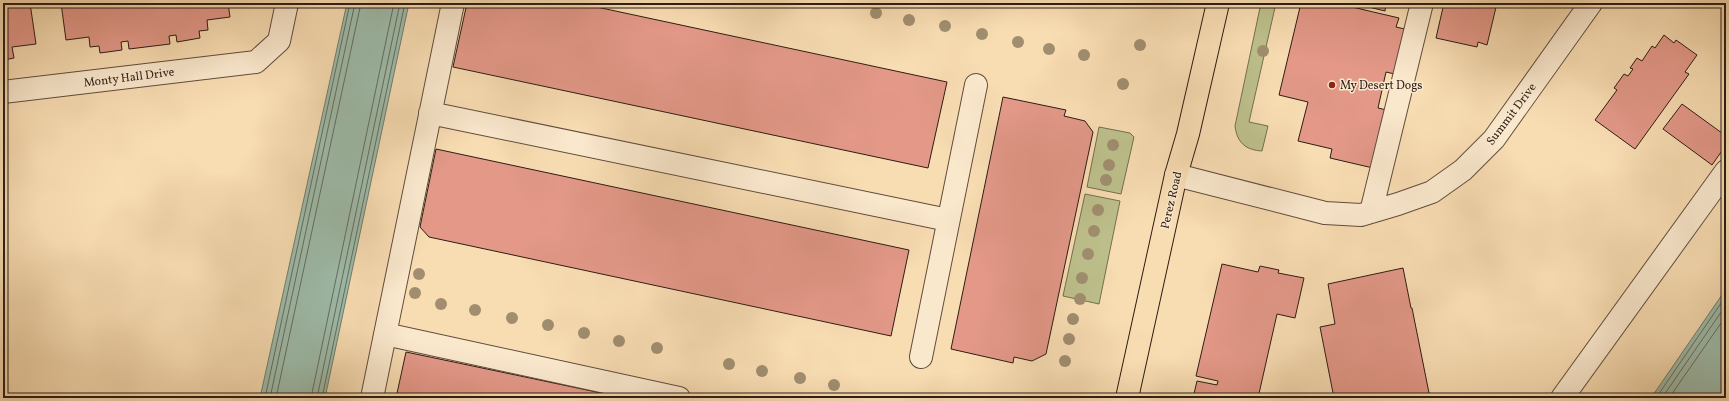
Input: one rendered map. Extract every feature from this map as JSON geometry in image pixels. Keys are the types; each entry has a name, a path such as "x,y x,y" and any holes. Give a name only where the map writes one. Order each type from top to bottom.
{"main road":[{"name":"Perez Road","path":"1127,398 1176,175 1188,134 1218,3"}],"street":[{"name":"Monty Hall Drive","path":"3,92 256,62 279,41 288,3"},
{"path":"372,398 453,3"},
{"path":"1371,212 1422,3"},
{"name":"Summit Drive","path":"1176,175 1325,214 1361,215 1432,192 1463,170 1494,139 1590,3"},
{"path":"921,357 976,85"},
{"path":"430,113 948,220"},
{"path":"1562,398 1726,171"},
{"path":"385,334 679,398"}],"green space":[{"path":"1261,3 1276,3 1249,122 1268,126 1262,151 1251,149 1243,144 1238,137 1235,126"},
{"path":"1099,127 1130,133 1134,137 1121,194 1087,187"},
{"path":"1085,194 1120,201 1099,304 1063,296"}],"water":[{"path":"347,3 409,3 325,398 260,398"},
{"path":"1726,289 1726,398 1651,398"}],"building":[{"path":"3,3 30,3 36,44 12,47 14,58 4,60 5,67 3,67"},
{"path":"61,3 228,3 230,17 207,20 208,30 199,31 200,38 177,42 176,35 169,36 170,44 129,49 128,41 121,42 122,50 100,53 99,46 90,47 89,37 66,40"},
{"path":"467,3 578,3 947,82 928,168 453,67"},
{"name":"My Desert Dogs","path":"1301,3 1335,3 1399,18 1396,27 1409,30 1399,75 1386,72 1378,108 1391,111 1373,168 1330,158 1332,149 1298,141 1308,102 1279,95"},
{"path":"1352,3 1386,3 1385,11"},
{"path":"1444,3 1497,3 1487,45 1478,42 1477,47 1436,38"},
{"path":"1664,35 1674,43 1676,40 1697,55 1685,72 1689,74 1635,149 1595,120 1617,90 1614,88 1624,74 1628,76 1633,69 1630,68 1637,58 1642,61 1652,46 1655,48"},
{"path":"1003,97 1066,110 1064,116 1085,121 1093,132 1046,354 1032,361 1014,357 1013,363 951,349"},
{"path":"1682,104 1726,136 1726,145 1712,165 1663,129"},
{"path":"436,149 909,250 891,336 429,237 420,227"},
{"path":"1222,264 1258,272 1260,266 1279,270 1278,273 1304,278 1295,318 1277,314 1258,398 1193,398 1197,381 1217,385 1218,381 1196,376"},
{"path":"1403,268 1430,398 1334,398 1320,327 1335,324 1328,284"},
{"path":"406,352 625,398 396,398"}],"place":[{"name":"My Desert Dogs","path":"1332,85"}]}
